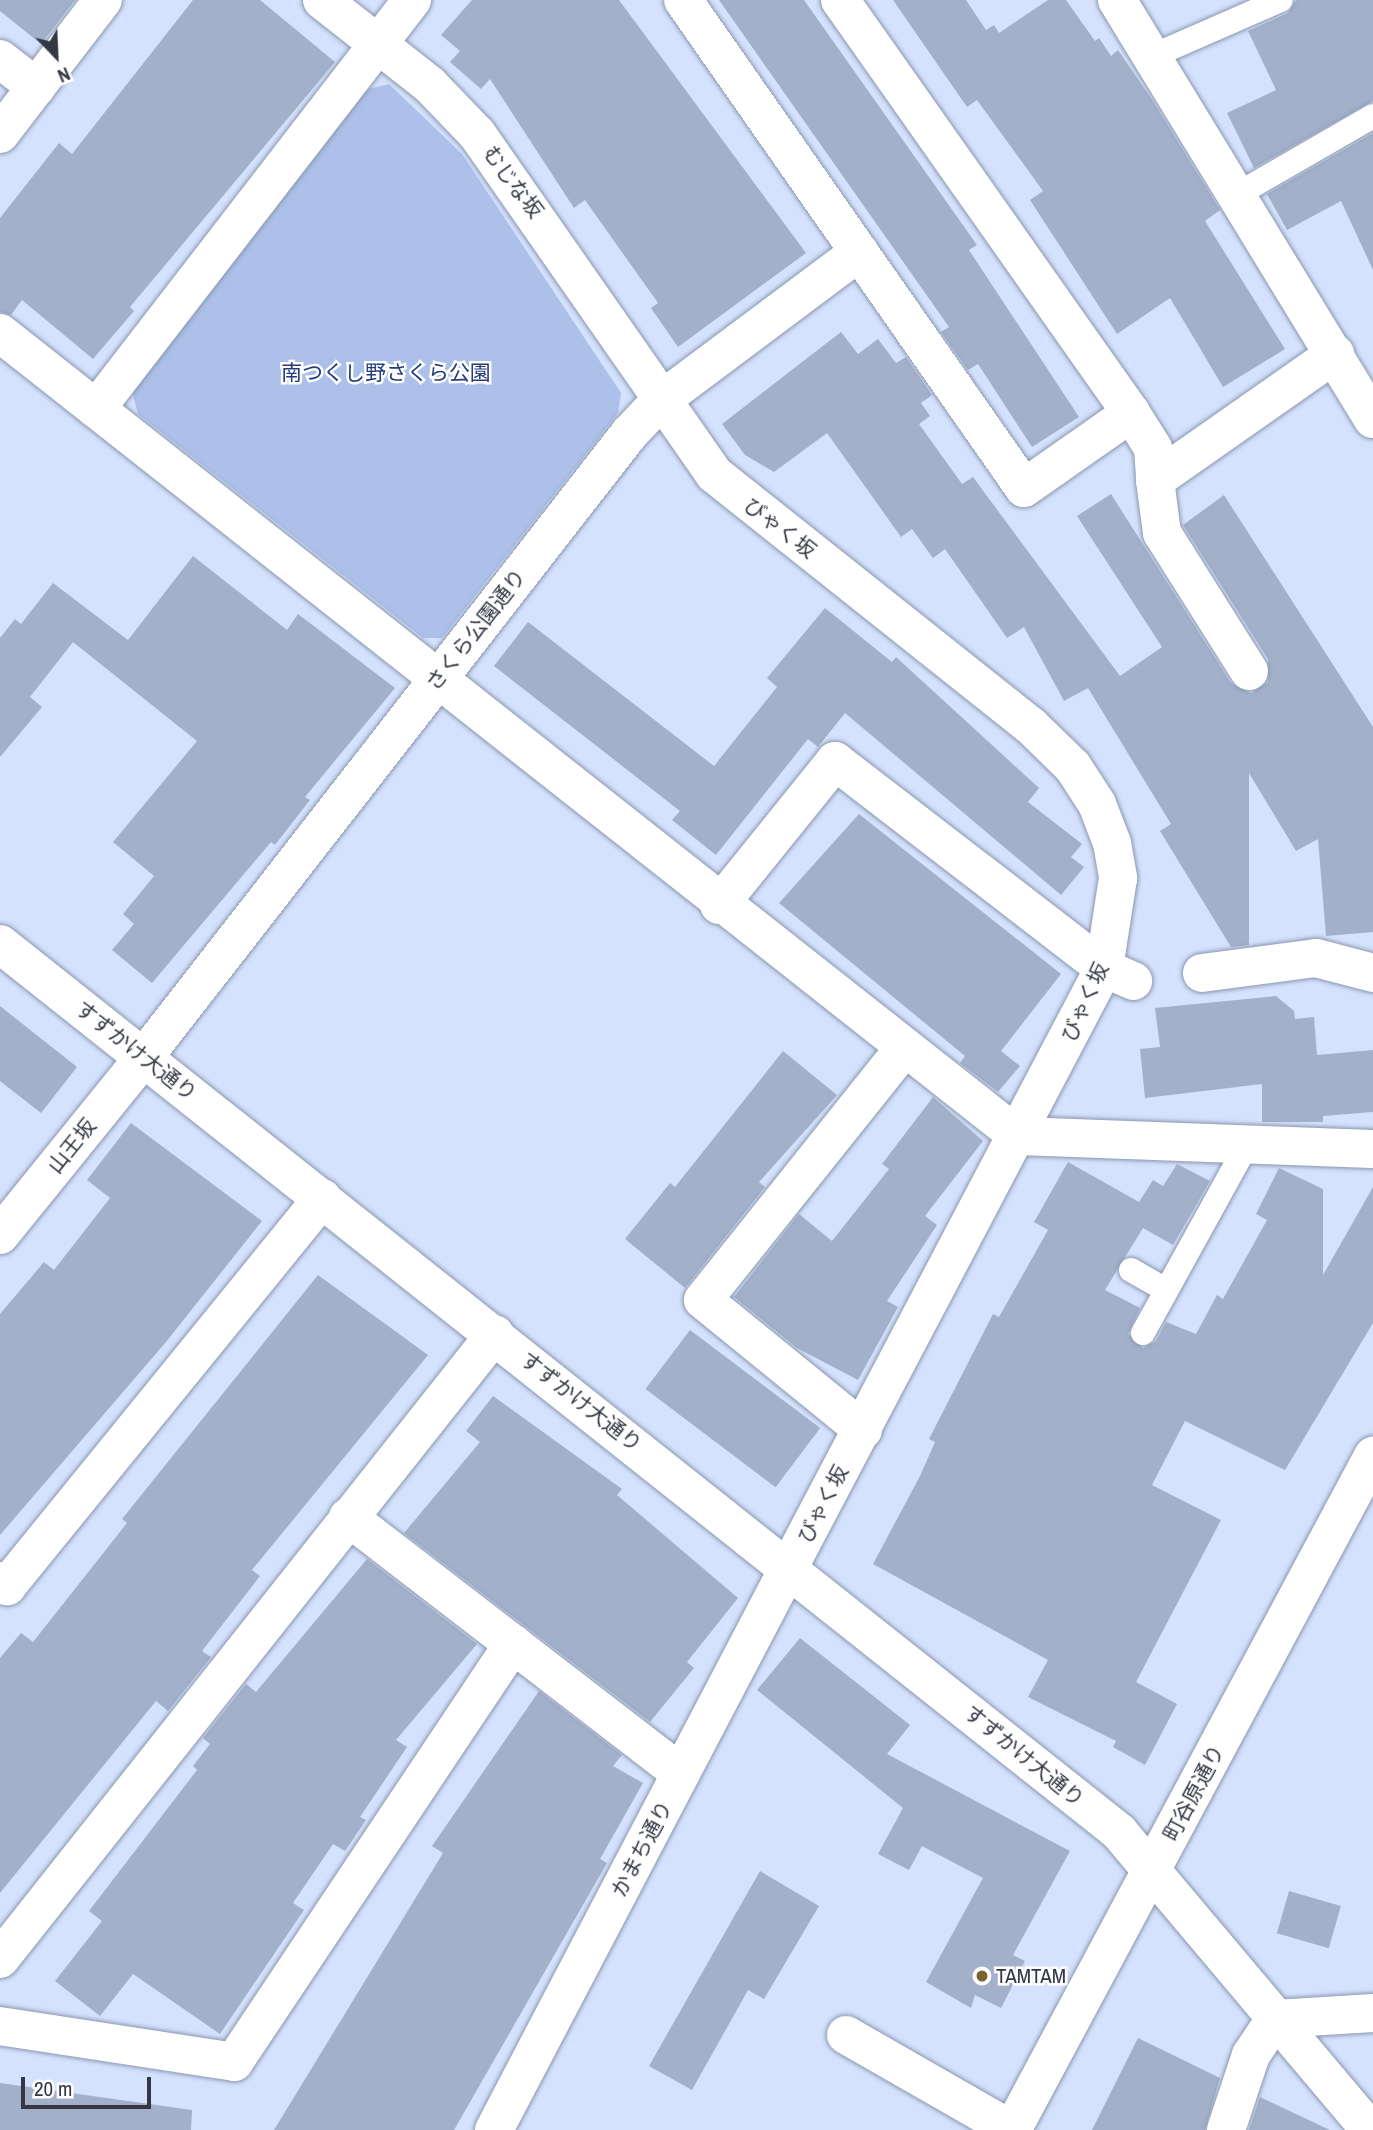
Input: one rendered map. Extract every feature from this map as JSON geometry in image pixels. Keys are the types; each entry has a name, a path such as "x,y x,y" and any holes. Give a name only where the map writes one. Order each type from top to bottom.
{"street":[{"path":"0,134 103,0"},
{"name":"むじな坂","path":"322,0 430,85 477,134 554,237 660,401"},
{"path":"96,409 412,0"},
{"path":"683,0 1024,488 1131,413"},
{"path":"840,0 1153,448 1162,533 1249,671"},
{"path":"1117,0 1155,55 1373,419"},
{"path":"0,59 36,87"},
{"name":"さくら公園通り","path":"144,1057 437,681 660,401 859,252"},
{"path":"0,333 719,905 1018,1136 1373,1149"},
{"path":"1155,480 1335,354"},
{"name":"びゃく坂","path":"660,401 715,474 1031,726 1073,767 1097,804 1118,878 1119,974 1018,1136 789,1567"},
{"path":"719,905 835,761 1119,974"},
{"name":"すずかけ大通り","path":"0,944 789,1567 1119,1832 1370,2130"},
{"path":"1202,973 1316,958 1373,973"},
{"path":"863,1430 704,1300 904,1048"},
{"name":"山王坂","path":"0,1235 144,1057"},
{"path":"0,1581 6,1586 322,1198"},
{"path":"0,1959 495,1334"},
{"name":"町谷原通り","path":"1012,2130 1373,1455"},
{"path":"348,1517 681,1773"},
{"name":"かまち通り","path":"494,2130 789,1567"},
{"path":"0,2026 234,2062 513,1644"},
{"path":"1226,2130 1251,2055 1275,2019 1373,2013"},
{"path":"846,2035 1012,2130"}],"lane":[{"path":"1155,55 1281,0"},
{"path":"1238,194 1373,116"},
{"path":"1143,1333 1248,1143"},
{"path":"1131,1270 1166,1290"}],"green space":[{"name":"南つくし野さくら公園","path":"389,84 462,154 621,393 618,413 442,638 423,638 138,414 132,391 368,89"}],"building":[{"path":"0,0 75,0 41,44 0,11"},
{"path":"193,0 260,0 335,62 130,307 134,311 93,359 22,300 11,315 0,312 0,218 59,143 72,154"},
{"path":"472,0 619,0 806,253 678,347 651,308 658,303 585,200 574,208 490,79 481,89 450,62 460,51 441,35"},
{"path":"719,0 804,0 977,245 969,250 1079,417 1032,447 978,364 968,370 941,332 949,327"},
{"path":"893,0 966,0 986,30 994,25 999,33 1048,0 1066,0 1095,41 1099,38 1111,56 1118,50 1153,101 1220,210 1205,221 1285,349 1223,387 1170,298 1117,334 1030,200 1043,191 977,100 967,107"},
{"path":"1296,0 1373,0 1373,101 1254,168 1227,113 1276,90 1248,31 1288,13"},
{"path":"1373,133 1373,270 1341,201 1287,230 1267,194"},
{"path":"841,332 858,354 878,339 896,363 906,357 932,395 921,403 930,416 919,424 962,484 973,477 1120,676 1162,647 1077,516 1111,494 1231,683 1251,693 1268,682 1268,659 1183,525 1224,495 1373,727 1373,932 1326,936 1318,839 1296,851 1249,773 1249,945 1231,947 1160,831 1171,824 1088,688 1064,701 1024,627 1007,638 945,549 933,558 912,529 901,537 827,433 774,472 745,455 722,424"},
{"path":"193,556 287,630 298,614 395,688 305,797 310,800 275,845 271,842 152,983 112,950 134,924 123,914 154,876 113,842 197,741 73,642 30,697 42,707 0,757 0,638 15,619 21,624 53,583 128,640"},
{"path":"825,608 892,662 896,657 1039,788 1028,802 1082,844 1071,857 1084,867 1061,895 845,713 818,747 808,739 716,855 672,820 680,811 494,666 528,622 714,766 777,687 767,678"},
{"path":"859,814 1061,974 1001,1051 1020,1066 998,1092 960,1063 965,1056 779,903"},
{"path":"1276,996 1294,1011 1295,1019 1314,1017 1317,1055 1373,1050 1373,1112 1323,1116 1323,1122 1262,1122 1262,1084 1145,1098 1140,1049 1160,1047 1155,1008"},
{"path":"0,1006 77,1067 41,1113 0,1081"},
{"path":"783,1051 837,1095 759,1182 765,1187 685,1288 625,1239 670,1183 675,1187"},
{"path":"933,1097 983,1141 925,1216 937,1225 887,1301 898,1307 858,1380 797,1348 734,1297 799,1214 832,1241 889,1169 882,1164"},
{"path":"131,1123 262,1221 166,1342 0,1535 0,1314 44,1262 54,1270 110,1198 87,1180"},
{"path":"1068,1162 1139,1202 1153,1180 1163,1186 1177,1164 1210,1181 1173,1245 1143,1228 1105,1290 1140,1308 1128,1334 1143,1348 1156,1341 1166,1322 1196,1334 1217,1295 1223,1299 1267,1220 1256,1214 1279,1168 1323,1189 1323,1275 1373,1187 1373,1323 1285,1470 1185,1421 1152,1485 1221,1520 1136,1682 1177,1704 1145,1765 1113,1747 1116,1741 1028,1697 1048,1660 873,1564 920,1476 935,1442 929,1439 993,1314 999,1317 1048,1230 1034,1222"},
{"path":"318,1275 428,1355 252,1570 260,1576 202,1651 211,1657 168,1711 156,1701 0,1893 0,1658 21,1633 33,1642 127,1523 122,1519"},
{"path":"690,1330 820,1428 776,1487 645,1389"},
{"path":"493,1396 622,1489 617,1495 738,1598 687,1662 694,1668 650,1722 404,1533 480,1442 466,1431"},
{"path":"367,1559 477,1644 396,1740 407,1747 360,1817 366,1820 345,1851 333,1844 293,1903 304,1910 220,2034 133,1974 100,2016 55,1981 102,1921 89,1911 197,1770 193,1766 210,1744 203,1738 246,1684 256,1692"},
{"path":"800,1638 910,1725 887,1754 1070,1851 1013,1955 1025,1961 1001,2008 975,1995 971,2008 926,1982 983,1878 922,1846 909,1870 878,1854 903,1808 757,1690"},
{"path":"539,1691 622,1755 613,1766 643,1783 600,1859 607,1863 454,2130 274,2130 443,1853 432,1846"},
{"path":"760,1871 819,1906 764,1999 748,1990 692,2090 649,2066"},
{"path":"1289,1891 1341,1906 1329,1948 1277,1933"},
{"path":"1138,2038 1220,2078 1205,2130 1092,2130"},
{"path":"0,2083 192,2110 191,2130 0,2130"},
{"path":"1260,2097 1330,2130 1249,2130"}],"place":[{"name":"TAMTAM","path":"982,1976"}]}
